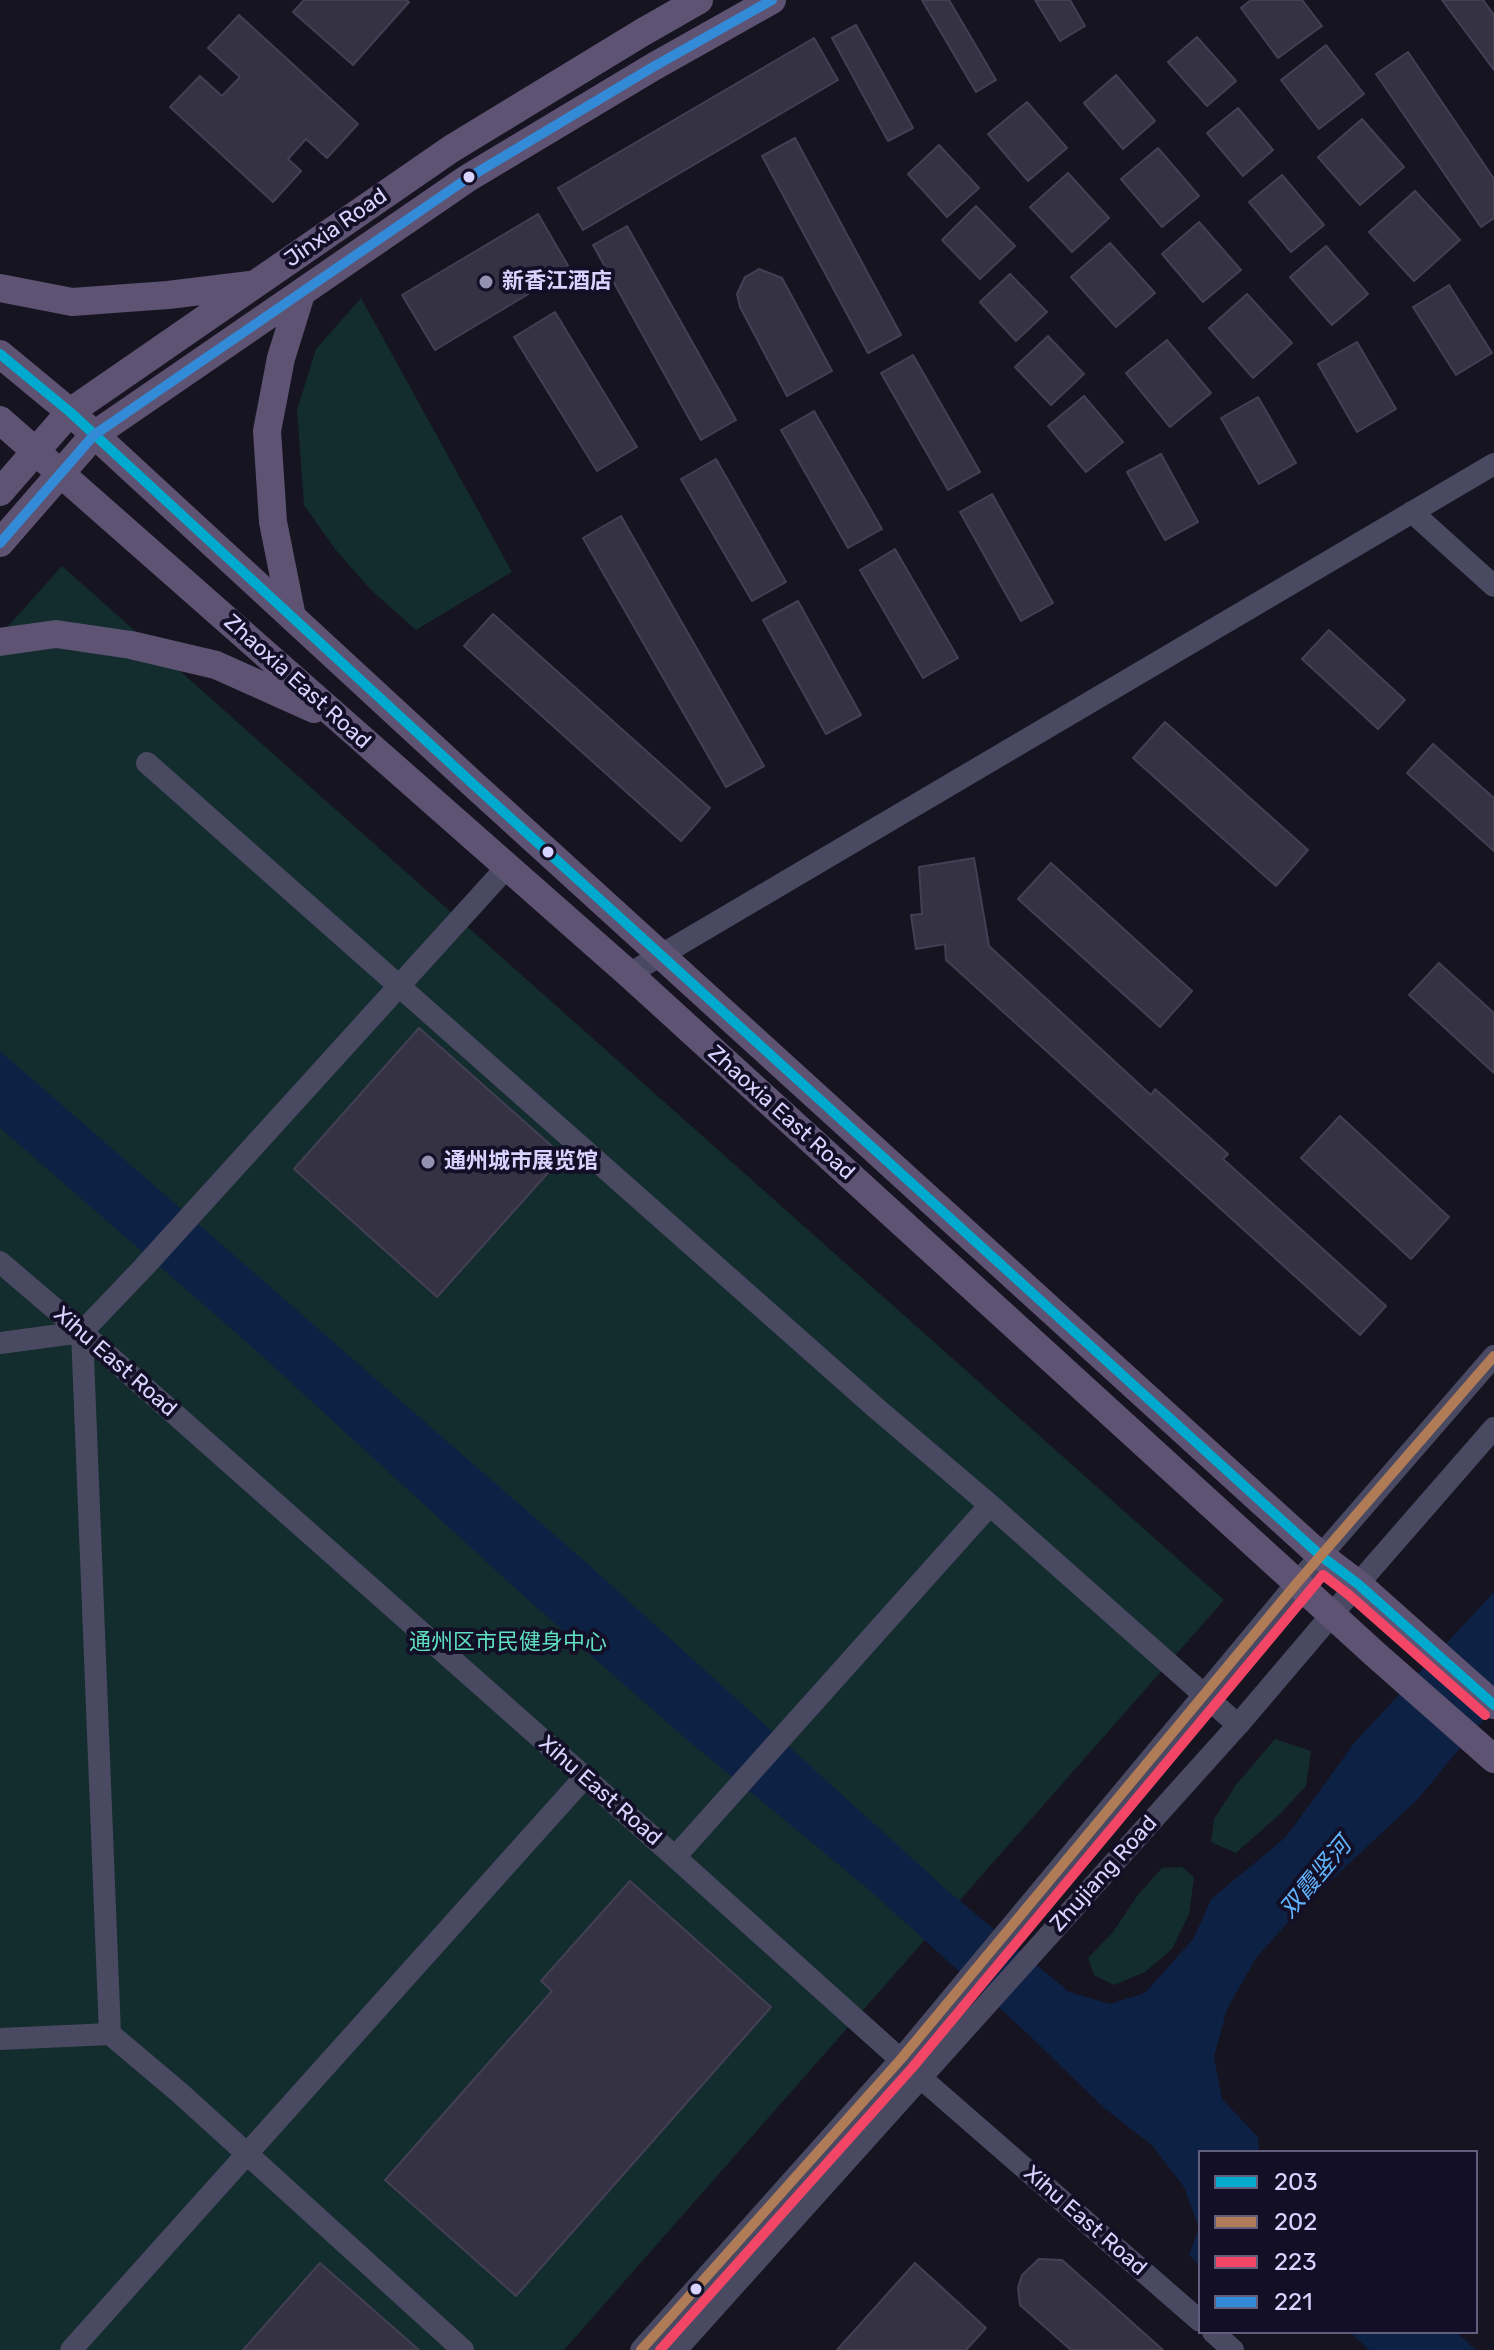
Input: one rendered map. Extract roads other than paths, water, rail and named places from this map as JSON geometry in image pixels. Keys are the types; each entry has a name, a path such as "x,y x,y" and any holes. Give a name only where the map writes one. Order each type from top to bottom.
{"main road":[{"name":"Jinxia Road","path":"0,492 70,412 451,149 699,0"},
{"name":"Jinxia Road","path":"0,543 94,435 468,178 772,0"},
{"path":"0,288 72,302 168,295 254,284"},
{"path":"292,617 273,522 267,431 281,358 301,294"},
{"name":"Zhaoxia East Road","path":"0,354 70,412 1321,1556 1358,1584 1494,1705"},
{"name":"Zhaoxia East Road","path":"0,420 629,974 1494,1759"},
{"path":"0,642 56,634 131,645 216,665 340,720"}],"street":[{"path":"629,974 1494,464"},
{"path":"1412,512 1494,586"},
{"path":"147,763 1238,1725"},
{"path":"0,1343 82,1332 507,867"},
{"name":"Xihu East Road","path":"0,1262 1198,2319"},
{"path":"82,1332 110,2034"},
{"name":"Zhujiang Road","path":"641,2350 901,2059 1297,1583 1494,1356"},
{"name":"Zhujiang Road","path":"676,2350 1238,1725 1494,1428"},
{"path":"675,1857 990,1505"},
{"path":"71,2350 584,1778"},
{"path":"0,2039 110,2034 180,2093 463,2350"},
{"path":"1215,2334 1233,2350"}],"water":[{"name":"双霞竖河","path":"0,1051 590,1566 947,1890 1069,1992 1110,2004 1145,1993 1194,1938 1211,1899 1286,1837 1355,1742 1494,1592 1494,1707 1417,1800 1297,1912 1256,1958 1227,2009 1214,2057 1222,2099 1258,2137 1259,2150 1198,2150 1198,2225 1184,2187 1152,2145 1104,2108 1027,2033 867,1888 685,1738 527,1599 250,1345 0,1128"},
{"path":"1198,2231 1198,2264 1189,2255"},
{"path":"1352,2334 1458,2334 1476,2350 1369,2350"}],"place":[{"name":"新香江酒店","path":"486,282"},
{"name":"通州城市展览馆","path":"428,1162"}],"park label":[{"name":"通州区市民健身中心","path":"508,1643"}]}
